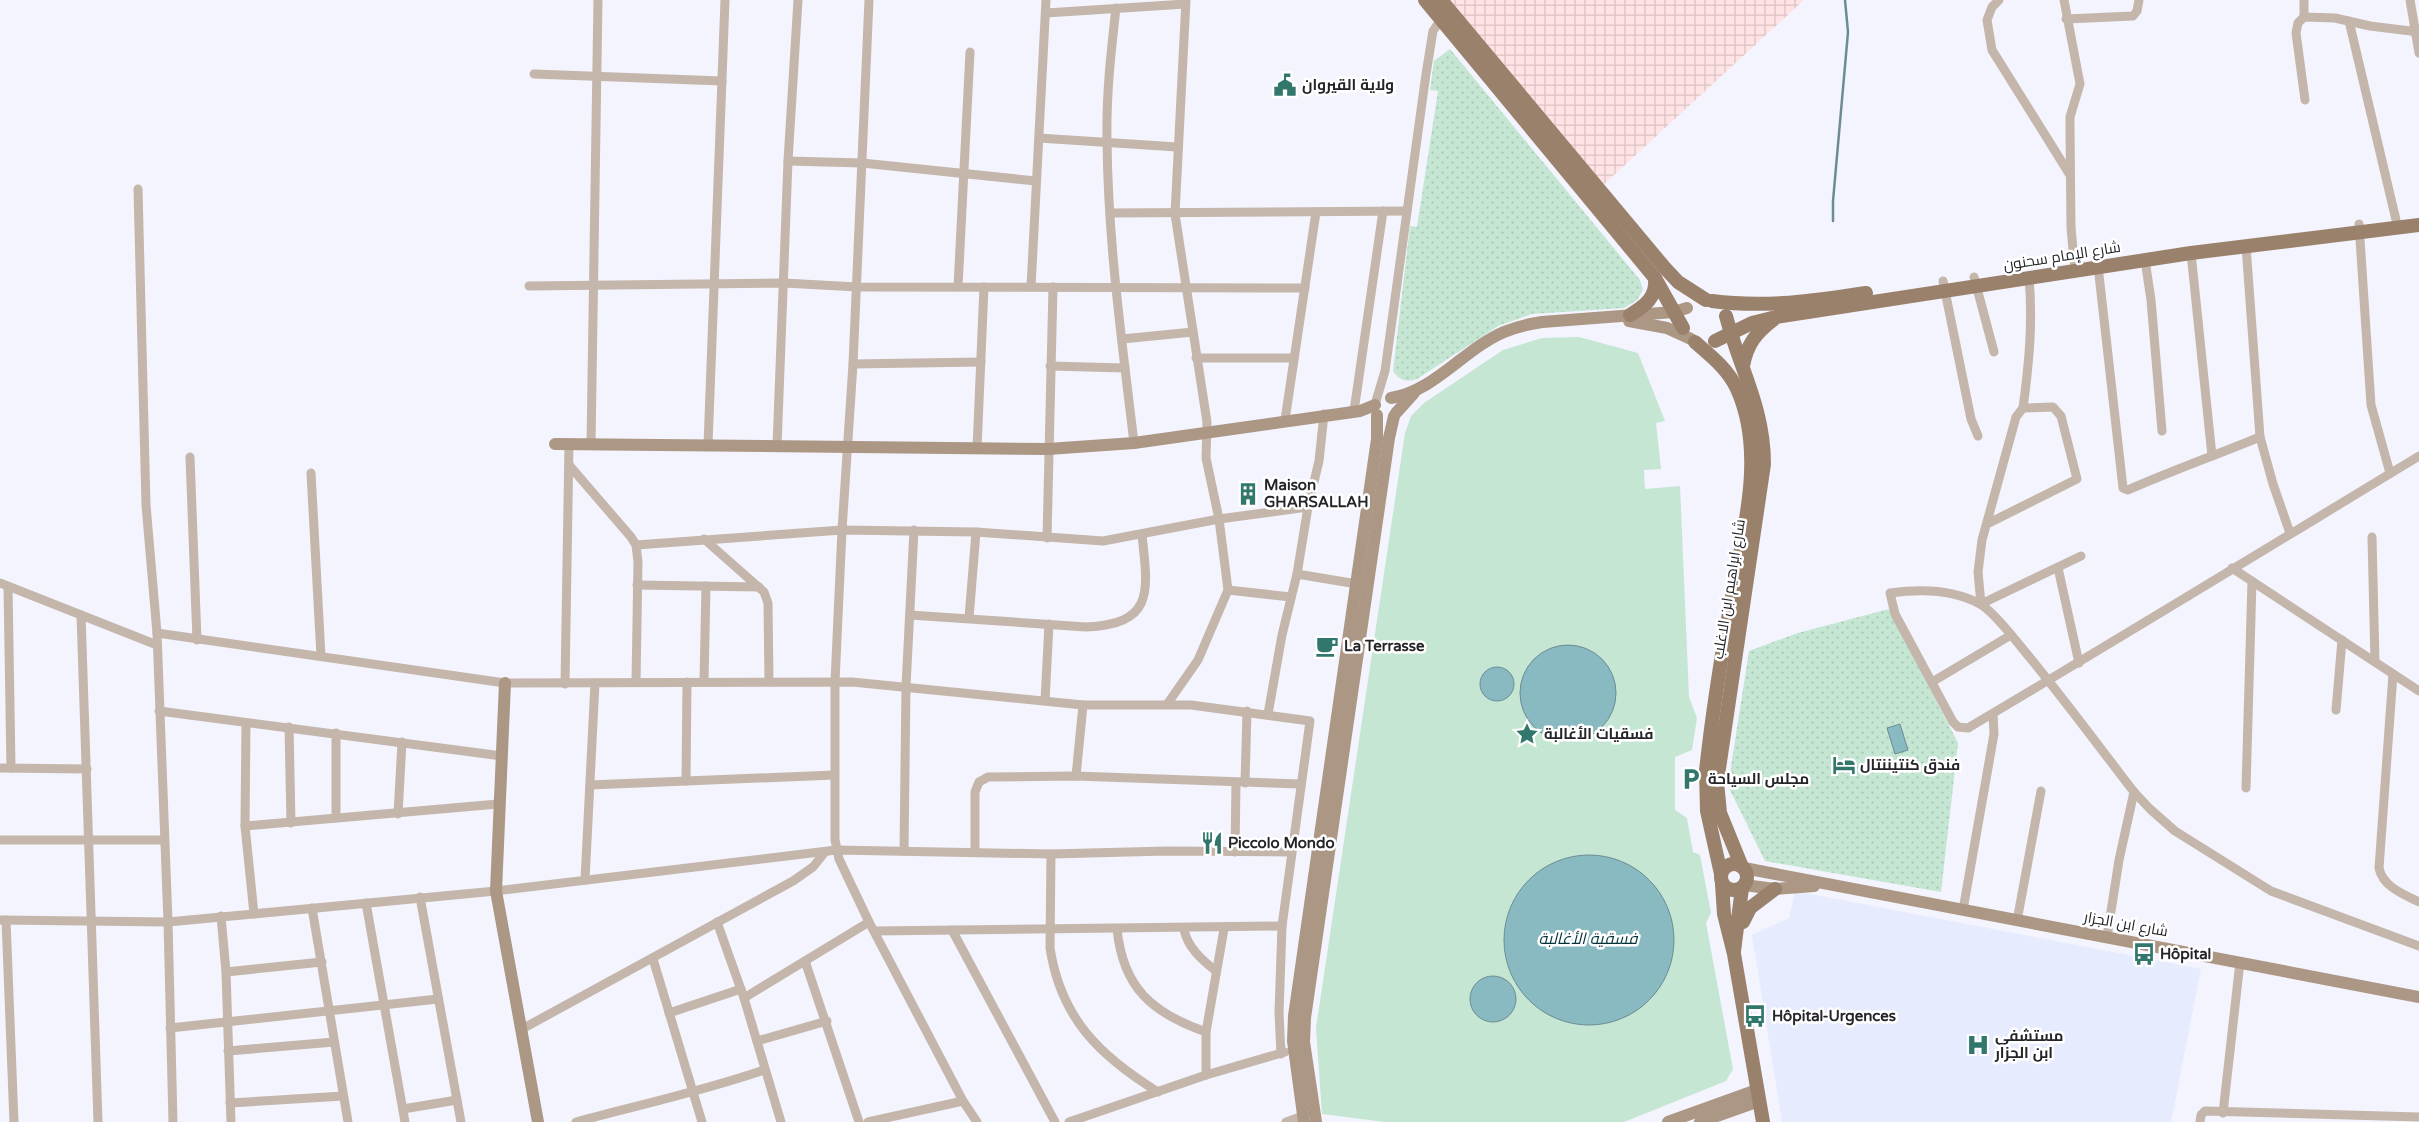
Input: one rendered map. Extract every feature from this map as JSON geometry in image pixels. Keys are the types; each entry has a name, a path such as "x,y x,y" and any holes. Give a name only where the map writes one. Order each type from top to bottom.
{"main road":[{"path":"1425,0 1443,9 1664,268 1678,282 1723,310 1726,316 1725,330 1715,341 1702,344 1690,336 1682,321 1681,310 1443,9"},
{"name":"شارع الإمام سحنون","path":"1975,281 2029,277 2246,246 2359,228 2396,220 2419,218"},
{"name":"شارع الإمام سحنون","path":"1715,341 1752,324 1776,317 2074,262 2359,228 2419,225"},
{"path":"1630,315 1651,298 1656,286 1655,278"},
{"name":"شارع الإمام سحنون","path":"1709,300 1753,305 1783,305 1944,286"},
{"path":"1681,310 1699,300 1709,300"},
{"name":"شارع ابراهيم ابن الاغلب","path":"1726,316 1757,405 1764,440 1764,464 1717,782 1720,813 1743,868"},
{"path":"1743,366 1746,350 1752,339 1776,317"},
{"name":"شارع ابراهيم ابن الاغلب","path":"1690,336 1729,374 1738,390 1747,422 1751,450 1747,501 1706,771 1707,811 1722,879"},
{"path":"1734,954 1743,886 1747,877 1743,868 1729,865 1722,879 1724,914 1734,954 1763,1122"},
{"path":"1722,879 1729,890 1743,886"},
{"path":"1738,932 1750,908 1774,889"}],"street":[{"path":"591,444 598,0"},
{"path":"708,445 725,0"},
{"path":"777,446 788,161 798,0"},
{"path":"869,0 857,286 835,682 834,775 836,850 874,932 963,1101 977,1122"},
{"path":"1031,287 1046,0"},
{"path":"1999,0 1992,7 1987,20 1992,50 2070,175"},
{"path":"2064,0 2066,19 2080,84 2070,117 2070,175 2074,262"},
{"path":"2066,19 2133,16 2137,11 2139,0"},
{"path":"2304,0 2304,17 2298,23 2296,33 2305,100"},
{"path":"2410,0 2417,32 2419,53"},
{"path":"1046,13 1185,2 1175,214 1187,287 1206,432 1206,458 1219,519 1228,590 1198,660 1168,703"},
{"path":"1116,8 1110,57 1107,141 1115,287 1134,443"},
{"path":"1316,1122 1294,1016 1377,439 1376,409 1385,371 1433,32 1443,9"},
{"path":"2304,17 2335,18 2370,26 2417,32"},
{"path":"2349,20 2396,220"},
{"path":"958,287 970,52"},
{"path":"534,74 722,81"},
{"path":"1039,138 1177,147"},
{"path":"788,161 862,163 1036,181"},
{"path":"138,189 146,505 157,645 168,922 173,1122"},
{"path":"1357,411 1384,211"},
{"path":"1110,213 1407,211"},
{"path":"1285,420 1316,212"},
{"path":"2359,228 2371,404 2390,474"},
{"path":"2246,246 2260,437 2273,484 2290,533"},
{"path":"2191,253 2212,456"},
{"path":"2145,260 2151,300 2162,431"},
{"path":"2098,266 2122,488 2128,490 2158,476 2179,470 2260,437"},
{"path":"1981,604 1978,584 1979,557 1986,524 2016,417 2023,408 2030,356 2031,308 2029,277"},
{"path":"1975,281 1994,352"},
{"path":"529,286 784,283 958,287 1305,288"},
{"path":"1944,286 1970,410 1978,436"},
{"path":"977,448 984,287"},
{"path":"1047,538 1052,287"},
{"path":"1376,409 1382,397 1390,398 1406,395 1420,388 1503,332 1542,322 1681,310"},
{"path":"1605,318 1667,328 1690,336"},
{"path":"1122,339 1192,332"},
{"path":"1196,358 1294,358"},
{"path":"853,364 981,362"},
{"path":"1050,366 1125,368"},
{"path":"1286,1122 1304,1119 1300,1050 1389,438 1395,415 1396,403 1390,398 1385,371"},
{"path":"1376,409 1387,420 1395,415 1420,388"},
{"path":"1986,524 2077,479 2059,413 2048,406 2023,408"},
{"path":"555,444 1048,449 1134,443 1324,414 1376,409"},
{"path":"1268,714 1318,462 1324,414"},
{"path":"565,684 569,444"},
{"path":"190,456 197,640"},
{"path":"2419,456 2232,568 2050,682 1968,728 1958,727 1953,722 1896,614 1890,593 1911,590 1948,593 1981,604 2011,635 2050,682 2134,792 2150,810 2175,831 2270,891 2419,946"},
{"path":"569,465 636,545 636,682"},
{"path":"312,473 321,656"},
{"path":"636,545 842,530 976,532 1103,541 1219,519 1308,507"},
{"path":"904,851 906,686 914,530"},
{"path":"969,618 976,532"},
{"path":"910,615 1107,626 1130,618 1142,600 1146,586 1142,535"},
{"path":"2372,537 2375,662"},
{"path":"704,539 764,592 768,603 769,682"},
{"path":"1981,604 2081,556"},
{"path":"2058,568 2079,663"},
{"path":"2232,568 2419,691"},
{"path":"1297,574 1357,584"},
{"path":"2246,788 2252,582"},
{"path":"11,768 4,585 157,645"},
{"path":"637,585 758,587"},
{"path":"704,682 706,586"},
{"path":"1228,590 1291,597"},
{"path":"81,615 98,1122"},
{"path":"1045,700 1049,624"},
{"path":"156,633 505,683 835,682 906,686 1083,704 1168,703 1247,711 1310,721 1282,926 1279,1013 1281,1054"},
{"path":"1932,682 2011,635"},
{"path":"2336,710 2342,640"},
{"path":"2393,674 2379,868 2381,875 2391,886 2419,902"},
{"path":"686,781 687,682"},
{"path":"505,683 498,804 496,891 538,1122"},
{"path":"585,880 595,683"},
{"path":"1076,776 1083,704"},
{"path":"159,711 502,756"},
{"path":"1235,852 1247,711"},
{"path":"1963,910 1994,734 1993,714"},
{"path":"246,723 246,826 254,914"},
{"path":"289,727 291,822"},
{"path":"336,733 336,818"},
{"path":"398,814 402,742"},
{"path":"0,768 86,769"},
{"path":"590,785 834,775"},
{"path":"975,851 975,792 979,782 984,778 1076,776 1301,784"},
{"path":"2016,921 2041,791"},
{"path":"2107,937 2119,860 2134,792"},
{"path":"246,826 498,804"},
{"path":"0,840 164,840"},
{"path":"14,1122 3,920 168,922 496,891 836,850 975,851 1051,854 1292,852"},
{"path":"522,1029 793,881 813,867 825,852"},
{"path":"1051,854 1050,930 1052,964 1065,1001 1077,1022 1093,1043 1113,1061 1158,1092"},
{"name":"شارع ابن الجزار","path":"1743,868 1827,886 2419,997"},
{"name":"شارع ابن الجزار","path":"1743,886 1774,889 1827,886"},
{"path":"420,897 461,1122"},
{"path":"366,903 405,1122"},
{"path":"312,908 348,1122"},
{"path":"221,916 226,972 226,1023 231,1122"},
{"path":"718,922 782,1122"},
{"path":"669,1013 742,993 805,961 869,922"},
{"path":"874,932 1224,929 1282,926"},
{"path":"1184,928 1194,950 1216,971"},
{"path":"1117,929 1120,953 1125,967 1142,995 1168,1017 1206,1032"},
{"path":"1206,1075 1206,1032 1224,929"},
{"path":"952,930 1055,1122"},
{"path":"653,959 702,1122"},
{"path":"805,961 827,1021 859,1122"},
{"path":"226,972 322,962"},
{"path":"2223,1112 2240,962"},
{"path":"170,1028 438,999"},
{"path":"757,1041 827,1021"},
{"path":"228,1051 334,1042"},
{"path":"1069,1122 1206,1075 1300,1050"},
{"path":"576,1122 692,1092 703,1091 764,1070"},
{"path":"230,1103 343,1096"},
{"path":"1668,1122 1758,1096"},
{"path":"1700,1122 1758,1096"},
{"path":"403,1109 457,1100"},
{"path":"868,1122 963,1101"},
{"path":"2200,1122 2204,1112 2223,1112 2251,1118 2419,1117"}],"shaded area":[{"path":"1446,0 1804,0 1602,186"},
{"name":"مستشفى ابن الجزار","path":"1795,891 2201,969 2171,1122 1782,1122 1752,935 1789,918"}],"green space":[{"path":"1450,49 1640,280 1643,290 1637,300 1624,308 1532,314 1498,326 1417,379 1406,380 1398,377 1393,371 1410,226 1417,227 1438,91 1430,90 1434,61"},
{"name":"فسقيات الأغالبة","path":"1579,337 1638,353 1665,421 1656,423 1661,469 1644,470 1645,489 1680,486 1689,697 1697,718 1692,750 1675,757 1675,810 1687,818 1693,852 1700,855 1711,913 1706,923 1733,1069 1726,1081 1624,1122 1385,1122 1322,1114 1316,1028 1405,433 1411,416 1424,403 1503,350 1542,338"},
{"name":"فندق كنتيننتال","path":"1889,609 1958,743 1941,892 1765,861 1728,786 1749,651 1798,633"}],"water":[{"path":"1568,645 1586,649 1602,659 1612,675 1616,693 1612,711 1602,727 1586,737 1568,741 1550,737 1534,727 1524,711 1520,693 1524,675 1534,659 1550,649"},
{"path":"1497,667 1504,668 1509,672 1513,677 1513,691 1509,696 1504,700 1497,701 1490,700 1485,696 1481,691 1480,684 1481,677 1485,672 1490,668"},
{"path":"1900,724 1908,750 1895,754 1887,728"},
{"name":"فسقية الأغالبة","path":"1589,855 1614,859 1629,865 1649,880 1664,900 1672,923 1674,940 1670,965 1664,980 1649,1000 1629,1015 1606,1023 1589,1025 1564,1021 1549,1015 1529,1000 1514,980 1506,957 1504,940 1508,915 1514,900 1529,880 1549,865 1572,857"},
{"path":"1493,976 1506,980 1512,986 1516,999 1512,1012 1506,1018 1493,1022 1480,1018 1474,1012 1470,999 1474,986 1480,980"}],"waterway":[{"path":"1833,221 1833,201 1848,32 1845,0"}],"place":[{"name":"ولاية القيروان","path":"1285,85"},
{"name":"Maison GHARSALLAH","path":"1248,494"},
{"name":"La Terrasse","path":"1327,646"},
{"name":"فسقيات الأغالبة","path":"1527,734"},
{"name":"فندق كنتيننتال","path":"1844,765"},
{"name":"مجلس السياحة","path":"1691,779"},
{"name":"Piccolo Mondo","path":"1212,843"},
{"name":"Hôpital","path":"2144,954"},
{"name":"Hôpital-Urgences","path":"1755,1016"},
{"name":"مستشفى ابن الجزار","path":"1978,1045"}]}
